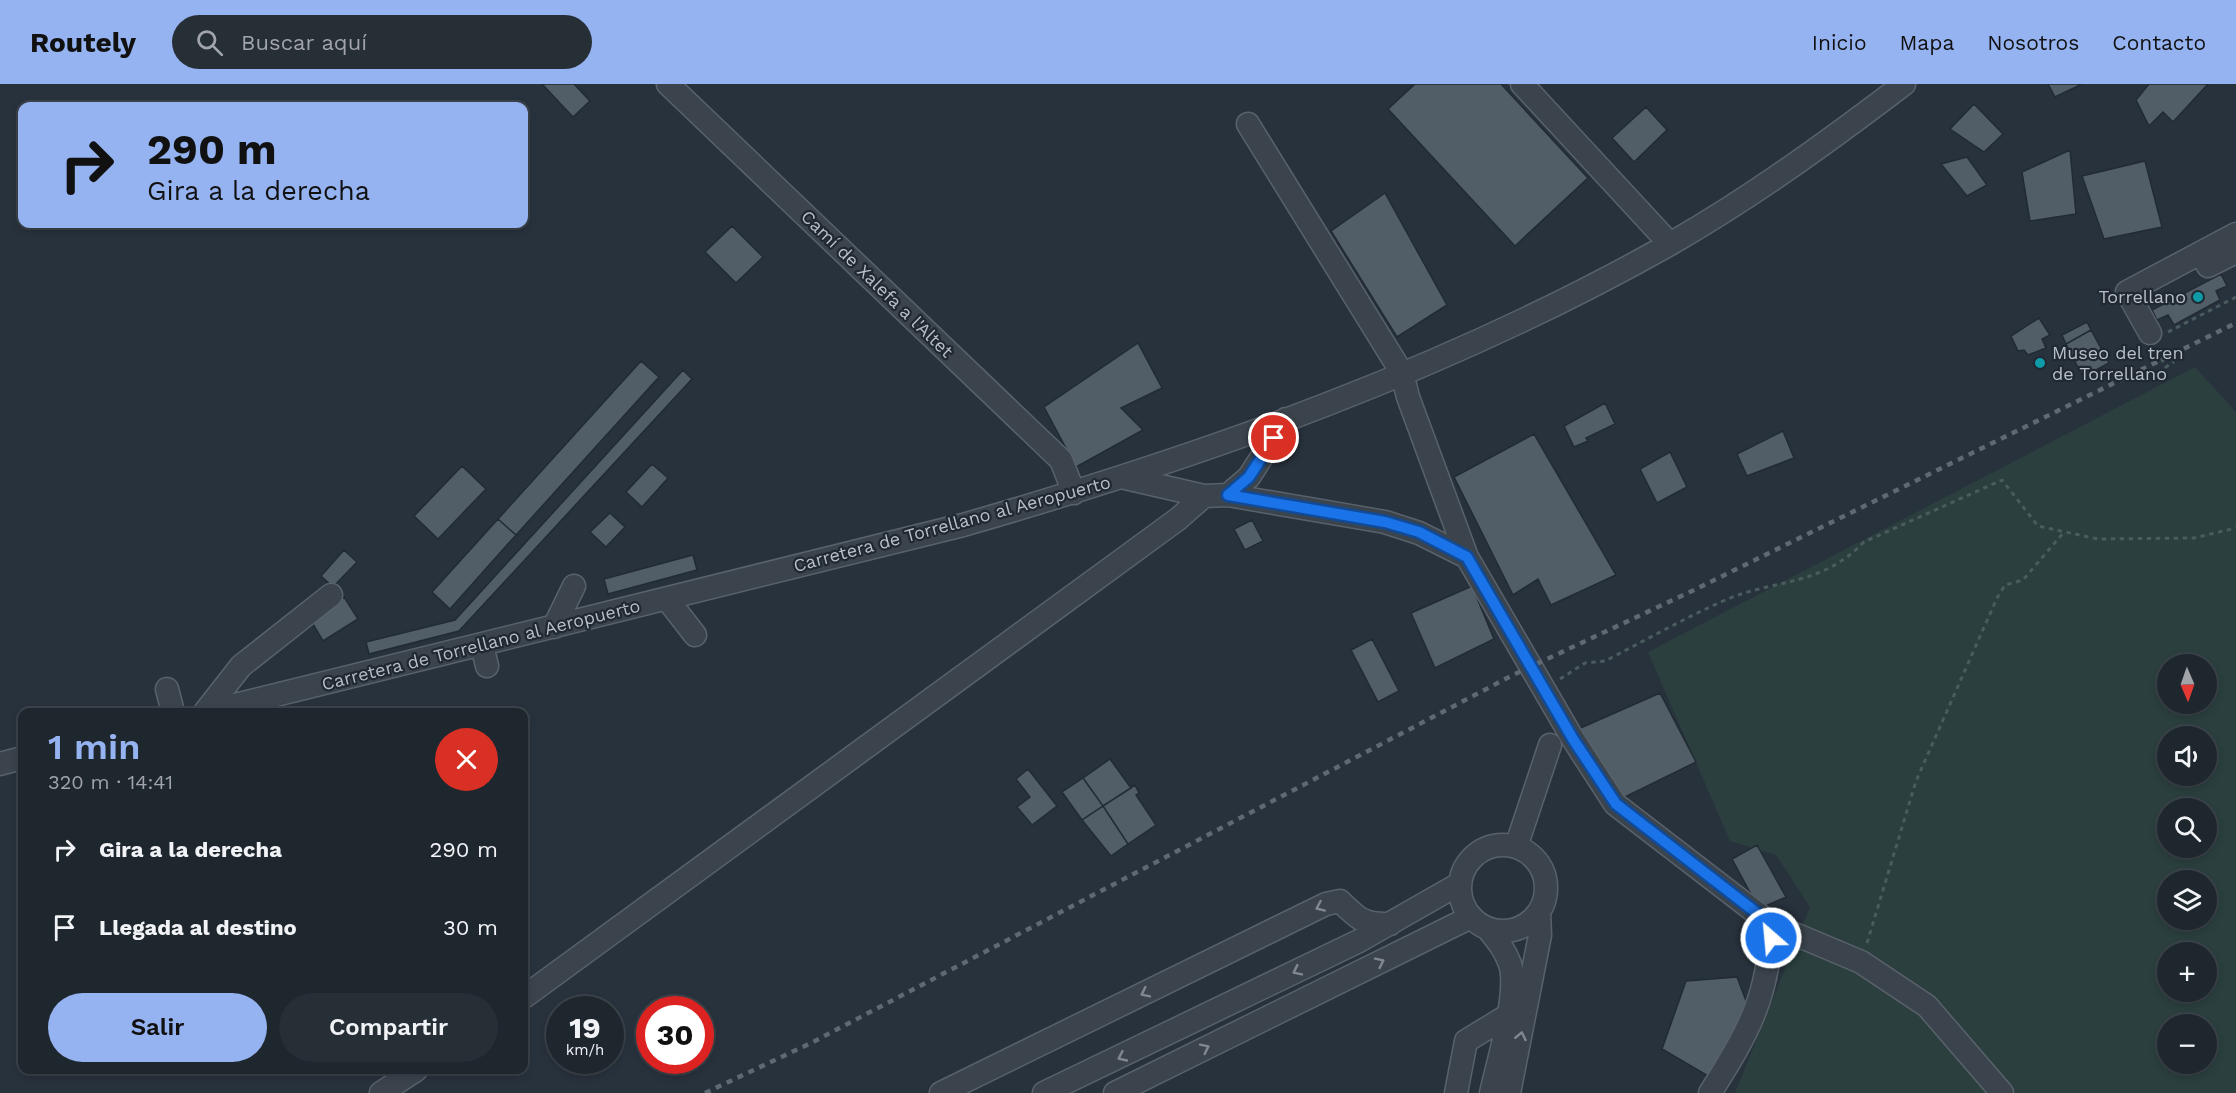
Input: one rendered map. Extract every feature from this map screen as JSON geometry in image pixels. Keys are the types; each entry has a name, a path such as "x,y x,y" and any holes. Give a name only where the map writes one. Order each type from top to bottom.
{"street":[{"name":"Camí de Xalefa a l'Altet","path":"668,84 1061,460 1074,493"},
{"path":"1522,84 1670,244"},
{"name":"Carretera de Torrellano al Aeropuerto","path":"226,708 484,656 554,627 963,525 1074,493 1286,419 1402,373 1523,320 1670,244 1764,186 1904,84"},
{"path":"1248,124 1402,373 1407,397 1467,557 1573,739 1616,804 1771,924 1861,962 1928,1006 2002,1093"},
{"path":"2152,336 2127,292 2236,234"},
{"path":"2201,253 2208,266 2236,252"},
{"path":"1228,495 1249,477 1286,419"},
{"path":"1121,477 1204,496 1228,495 1385,522 1419,532 1467,557"},
{"path":"531,994 1169,526 1204,496"},
{"path":"554,627 574,586"},
{"path":"209,708 241,666 331,595"},
{"path":"667,599 695,635"},
{"path":"168,689 172,708"},
{"path":"1516,847 1550,745"},
{"path":"0,764 18,759"},
{"path":"1491,1093 1512,994 1511,966 1503,947 1479,923 1460,898 1459,884 1463,870 1471,858 1482,849 1496,845 1516,847 1535,859 1543,871 1546,892 1539,912 1540,935 1509,1093"},
{"path":"1044,1093 1359,942 1459,884"},
{"path":"941,1093 1326,904 1340,901 1358,918 1370,925 1390,924"},
{"path":"1115,1093 1479,923 1502,931 1516,929 1529,922 1539,912"},
{"path":"1710,1093 1758,1008 1770,952 1771,924"},
{"path":"1456,1093 1466,1041 1507,1016"},
{"path":"381,1093 410,1074"}],"path":[{"path":"2174,363 2166,367 2152,336 2236,297"},
{"path":"1545,688 1585,663 1605,661 1725,600 1826,572 1851,555 1864,542 2002,480 2038,526 2098,539 2194,538 2236,528"},
{"path":"1861,962 1916,781 1997,598 2005,585 2023,580 2064,532"}],"green space":[{"path":"2195,367 2236,412 2236,1093 1735,1093 1810,907 1776,855 1730,841 1648,652"}],"building":[{"path":"542,84 574,84 590,101 573,117"},
{"path":"1415,84 1501,84 1588,178 1515,246 1388,109"},
{"path":"2048,84 2082,84 2055,97"},
{"path":"2149,84 2208,84 2173,122 2163,112 2149,126 2136,100"},
{"path":"1974,104 2003,134 1984,152 1950,129"},
{"path":"1646,107 1667,130 1634,162 1612,138"},
{"path":"2070,150 2076,214 2030,221 2022,172"},
{"path":"1967,157 1987,185 1967,196 1941,164"},
{"path":"2145,161 2162,227 2104,239 2082,176"},
{"path":"1385,193 1447,305 1397,337 1331,231"},
{"path":"732,226 763,257 736,283 705,252"},
{"name":"Torrellano","path":"2221,274 2227,286 2216,291 2220,300 2174,325 2168,315 2157,320 2152,310"},
{"path":"2039,318 2050,335 2042,339 2046,348 2028,355 2024,350 2018,351 2011,336"},
{"path":"2087,322 2091,330 2066,344 2062,335"},
{"name":"Museo del tren de Torrellano","path":"2091,330 2109,363 2083,377 2066,344"},
{"path":"1138,343 1162,388 1121,408 1143,430 1076,467 1044,407"},
{"path":"641,361 659,377 516,535 498,519"},
{"path":"683,370 692,379 459,631 369,654 366,642 455,620"},
{"path":"1605,403 1615,424 1586,438 1588,441 1574,447 1564,426"},
{"path":"1783,431 1794,458 1747,476 1737,454"},
{"path":"1534,434 1616,575 1551,605 1538,579 1513,595 1454,477"},
{"path":"1670,452 1687,487 1657,503 1640,469"},
{"path":"652,464 668,478 642,507 626,492"},
{"path":"462,466 486,489 438,539 414,516"},
{"path":"610,513 625,527 606,547 590,532"},
{"path":"498,519 516,535 450,609 432,592"},
{"path":"1252,520 1263,541 1245,550 1234,529"},
{"path":"344,550 357,562 333,587 321,576"},
{"path":"693,555 697,570 608,594 604,579"},
{"path":"1472,586 1494,639 1435,668 1411,613"},
{"path":"344,597 358,619 323,641 310,619"},
{"path":"1372,639 1399,691 1378,702 1351,650"},
{"path":"1660,693 1696,762 1621,799 1576,730"},
{"path":"1110,759 1131,788 1103,806 1083,778"},
{"path":"1028,769 1057,806 1032,825 1017,807 1030,797 1016,779"},
{"path":"1083,778 1103,806 1082,820 1062,792"},
{"path":"1135,785 1139,793 1136,795 1156,825 1128,844 1103,806"},
{"path":"1103,806 1128,844 1111,856 1082,820"},
{"path":"1757,845 1786,897 1759,909 1732,859"},
{"path":"1737,977 1748,1006 1740,1033 1708,1076 1662,1049 1686,981"}],"railway":[{"path":"705,1093 811,1043 1513,675 1692,591 2236,323"}],"place":[{"name":"Torrellano","path":"2198,297"},
{"name":"Museo del tren de Torrellano","path":"2040,363"}],"route":[{"path":"1274,438 1249,477 1228,495 1385,522 1419,532 1467,557 1573,739 1616,804 1771,924 1771,938"}]}
